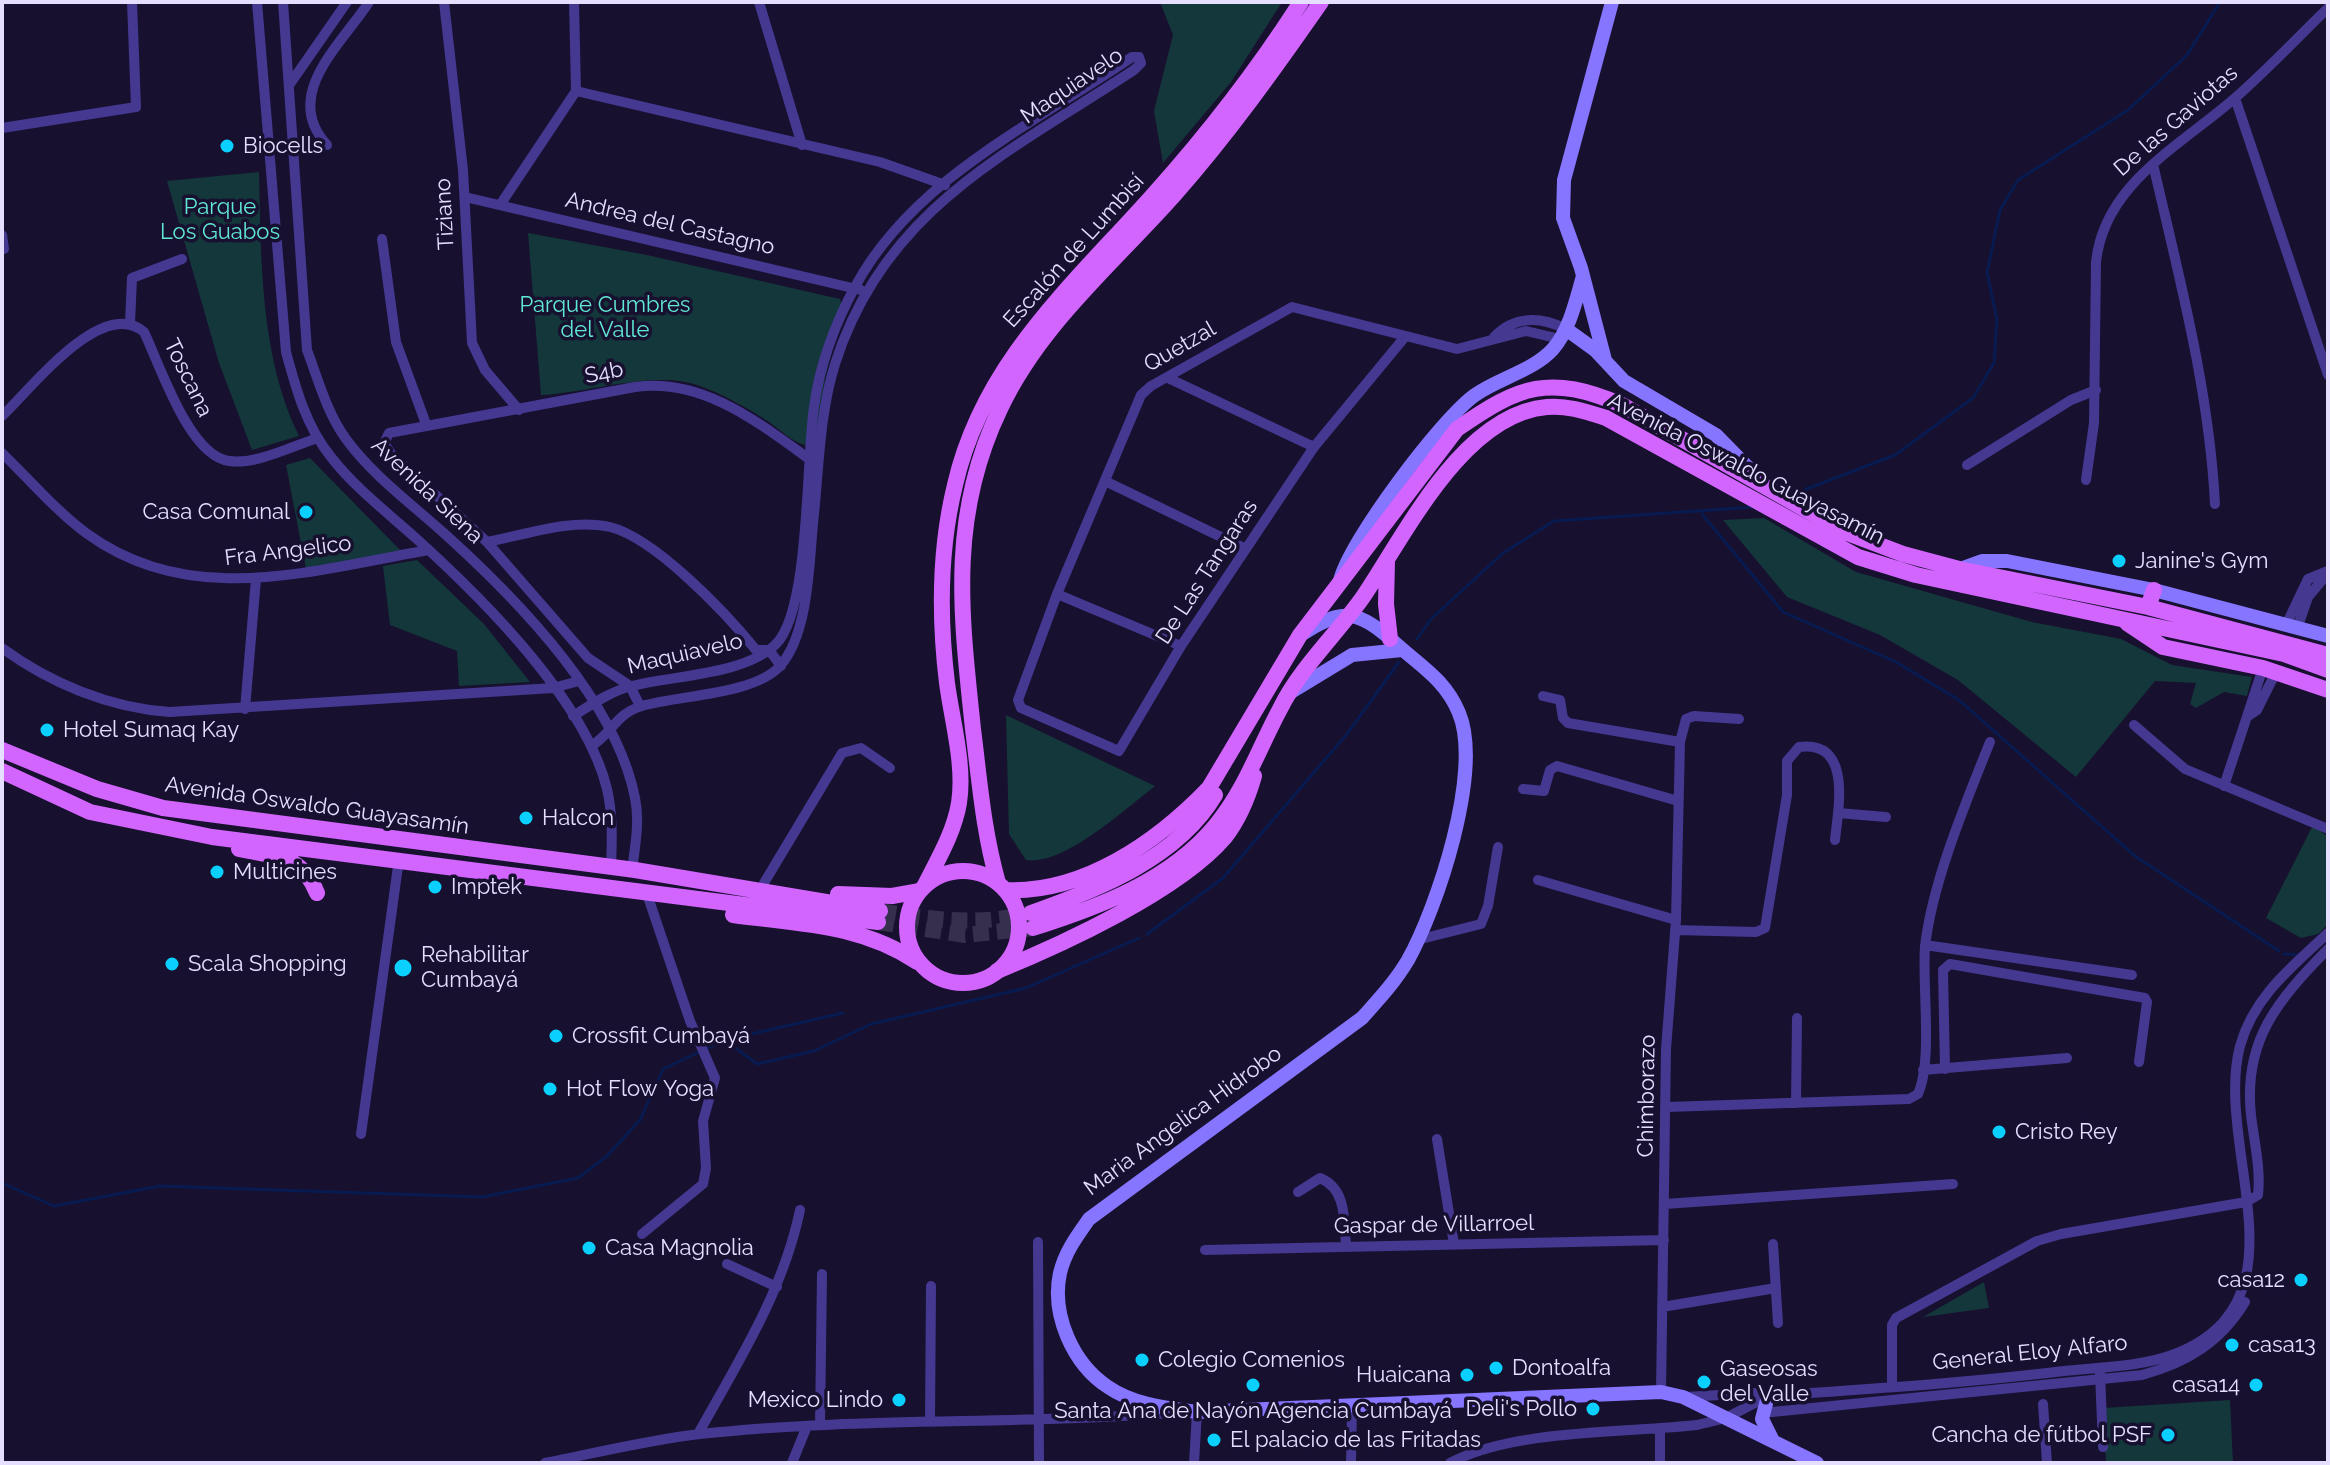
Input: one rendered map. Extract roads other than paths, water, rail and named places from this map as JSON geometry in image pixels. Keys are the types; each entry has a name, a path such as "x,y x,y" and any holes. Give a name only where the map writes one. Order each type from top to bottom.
{"main road":[{"name":"Escalón de Lumbisí","path":"922,889 948,837 959,800 941,630 942,575 955,484 981,409 1036,321 1155,194 1246,80 1301,2"},
{"name":"Escalón de Lumbisí","path":"1001,887 981,816 961,626 963,542 977,467 1000,408 1067,307 1176,194 1261,89 1321,2"},
{"name":"Avenida Oswaldo Guayasamín","path":"1001,887 1028,891 1063,884 1150,840 1209,788 1300,635 1457,429 1488,408 1538,388 1565,386 1586,390 1622,405 1777,499 1858,557 1916,575 2284,654 2328,670"},
{"name":"Avenida Oswaldo Guayasamín","path":"1236,745 1214,798 1177,838 1129,872 1032,920 1121,896 1187,854 1215,826 1260,755 1288,695 1350,613 1423,505 1472,444 1492,428 1523,412 1548,406 1576,409 1606,418 1755,500 1777,499 1845,532 1959,569 2148,607 2328,655"},
{"path":"1387,559 1386,604 1399,647"},
{"path":"2148,607 2154,590"},
{"path":"2122,619 2163,647 2270,670 2328,690"},
{"name":"Avenida Oswaldo Guayasamín","path":"2,750 97,789 163,808 611,868 857,896 922,889"},
{"name":"Avenida Oswaldo Guayasamín","path":"997,971 1046,951 1155,891 1196,864 1225,836 1248,799 1260,755"},
{"name":"Avenida Oswaldo Guayasamín","path":"2,771 90,812 212,837 606,887 879,917 634,870"},
{"path":"212,837 240,849 289,859 301,866 317,893"},
{"path":"960,872 984,875 1001,887 1015,905 1019,923 1017,942 1010,958 997,971 971,983 957,983 931,974 920,964 907,936 911,905 922,889 937,877 960,872"},
{"name":"Avenida Oswaldo Guayasamín","path":"606,887 697,910 852,930 876,938 920,964"}],"street":[{"path":"2,128 136,107 132,2"},
{"name":"Avenida Siena","path":"257,2 286,352 300,402 318,438 348,477 494,614 573,716 591,746 607,788 611,811 611,868"},
{"name":"Avenida Siena","path":"283,2 307,350 335,420 368,465 494,581 579,681 623,757 636,800 634,870"},
{"path":"290,84 347,2"},
{"path":"327,145 309,118 313,86 369,2"},
{"name":"Tiziano","path":"444,2 465,197 472,343 485,370 519,410"},
{"path":"500,205 576,91 574,2"},
{"path":"759,2 802,145"},
{"path":"1605,360 1583,276 1563,218 1562,191 1612,2"},
{"name":"De las Gaviotas","path":"2086,480 2096,390 2098,239 2116,202 2153,164 2235,98 2328,8"},
{"name":"Maquiavelo","path":"573,716 630,686 769,650 785,634 792,616 814,463 823,412 835,364 866,291 903,238 947,186 1140,66 1140,58 1132,57 947,186 893,236 854,288 825,358 814,407 814,463 801,621 781,666 762,678 737,687 640,706 619,717 591,746"},
{"path":"576,91 880,162 947,186"},
{"path":"2235,98 2328,375"},
{"path":"2153,164 2195,347 2212,450 2215,504"},
{"name":"Andrea del Castagno","path":"465,197 866,291"},
{"path":"2,235 4,249"},
{"path":"382,239 396,342 426,424"},
{"path":"2,416 95,329 117,322 130,323 132,278 182,259"},
{"path":"1339,586 1347,556 1355,544 1459,408 1486,388 1538,362 1563,334 1583,276"},
{"name":"Quetzal","path":"1021,708 1018,700 1057,594 1141,395 1292,307 1404,338 1457,349 1494,337 1503,327 1518,321 1545,321 1563,334"},
{"name":"Toscana","path":"130,323 144,332 195,439 213,456 230,462 251,459 318,438"},
{"path":"1563,334 1605,360 1624,381 1716,435 1777,499"},
{"name":"De Las Tangaras","path":"1021,708 1119,751 1181,646 1314,447 1404,338"},
{"path":"1168,378 1314,447"},
{"name":"S4b","path":"487,542 392,455 384,443 393,431 665,384 703,394 733,409 814,463"},
{"path":"1967,465 2071,400 2096,390"},
{"name":"Fra Angelico","path":"2,453 85,532 145,566 200,578 256,579 429,550"},
{"path":"1105,481 1246,549"},
{"path":"487,542 575,525 608,526 635,536 664,557 754,655 762,678"},
{"path":"487,542 588,658 630,686 640,706"},
{"path":"1959,569 1982,561 2007,561 2154,590 2292,624 2328,636"},
{"path":"2292,624 2308,579 2328,572"},
{"path":"245,709 256,579"},
{"path":"1057,594 1181,646"},
{"path":"1300,635 1326,618 1350,613"},
{"name":"Maria Angelica Hidrobo","path":"1350,613 1439,678 1457,708 1465,733 1464,783 1441,884 1417,940 1391,987 1362,1018 1114,1197 1089,1219 1069,1247 1060,1272 1057,1297 1073,1348 1088,1371 1110,1388 1131,1399 1194,1412 1661,1392 1683,1397 1817,1463"},
{"path":"1288,695 1329,665 1352,655 1399,647"},
{"path":"2,648 25,665 72,689 144,710 201,713 553,688 579,681"},
{"path":"769,650 781,666"},
{"path":"2224,786 2248,716 2270,670"},
{"path":"1543,696 1560,700 1563,718 1568,723 1680,742 1686,719 1694,716 1739,719"},
{"path":"2134,725 2182,767 2328,829"},
{"name":"Chimborazo","path":"1661,1392 1666,1049 1675,925 1680,742"},
{"path":"1667,1107 1909,1099 1918,1094 1923,1070 1925,945 1964,805 1990,742"},
{"path":"1538,880 1675,925 1756,932 1765,928 1769,920 1787,795 1787,761 1792,751 1806,746 1816,749 1831,761 1841,778 1835,840"},
{"path":"764,883 842,753 861,748 890,768"},
{"path":"1523,789 1544,791 1550,770 1557,766 1678,801"},
{"path":"1838,813 1886,817"},
{"path":"1417,940 1481,924 1488,906 1498,847"},
{"path":"361,1134 399,859"},
{"path":"642,1234 703,1184 706,1168 703,1121 715,1078 690,1021 648,897"},
{"name":"General Eloy Alfaro","path":"1683,1397 1754,1393 1768,1396 2100,1367 2156,1359 2204,1337 2218,1326 2238,1300 2250,1265 2251,1228 2235,1100 2241,1045 2252,1015 2271,987 2328,933"},
{"path":"1925,945 2132,975"},
{"path":"1892,1387 1892,1325 1896,1318 2015,1252 2061,1234 2246,1202 2258,1195 2260,1185 2249,1089 2256,1043 2284,998 2328,949"},
{"path":"1945,1069 1943,970 1950,964 2145,998 2139,1062"},
{"path":"1796,1103 1797,1018"},
{"path":"1923,1070 2067,1058"},
{"path":"1437,1139 1454,1244"},
{"path":"1298,1192 1320,1178 1332,1183 1343,1209 1346,1246"},
{"path":"1665,1204 1953,1184"},
{"path":"698,1434 777,1287 791,1251 800,1210"},
{"name":"Gaspar de Villarroel","path":"1205,1250 1664,1240"},
{"path":"1038,1242 1039,1463"},
{"path":"1773,1244 1778,1323"},
{"path":"727,1264 777,1287"},
{"path":"820,1425 822,1274"},
{"path":"930,1422 931,1286"},
{"path":"1662,1307 1776,1288"},
{"path":"1762,1413 2142,1375 2182,1361 2220,1336 2245,1302"},
{"path":"2100,1367 2103,1447"},
{"path":"1768,1396 1762,1413 1766,1432 1773,1439"},
{"name":"General Eloy Alfaro","path":"1450,1463 1480,1450 1517,1442 1697,1425 1726,1418 1768,1396"},
{"path":"2043,1404 2047,1463"},
{"path":"1351,1463 1352,1406"},
{"path":"545,1463 698,1434 820,1425 1037,1421 1194,1412 1194,1463"},
{"path":"792,1463 807,1426"},
{"path":"1660,1428 1660,1463"}],"waterway":[{"path":"1791,495 1895,455 1973,398 1994,363 1997,319 1987,273 2000,210 2018,180 2128,110 2187,55 2220,2"},
{"path":"1417,639 1431,619 1503,553 1554,521 1754,507"},
{"path":"1702,514 1783,612 1896,662 1959,700 2135,856 2279,951"},
{"path":"1147,934 1223,878 1347,734 1399,662"},
{"path":"725,1040 757,1064 814,1051 871,1024 1026,988 1139,938"},
{"path":"2284,954 2301,955"},
{"path":"2,1183 54,1206 160,1186 482,1197 578,1178 607,1156 640,1120 663,1069 725,1040 843,1013"}],"tunnel":[{"path":"880,911 956,920 993,919 1031,913"},
{"path":"878,922 965,935 1033,928"}],"place":[{"name":"Biocells","path":"227,146"},
{"name":"Casa Comunal","path":"306,512"},
{"name":"Janine's Gym","path":"2119,561"},
{"name":"Hotel Sumaq Kay","path":"47,730"},
{"name":"Halcon","path":"526,818"},
{"name":"Multicines","path":"217,872"},
{"name":"Imptek","path":"435,887"},
{"name":"Scala Shopping","path":"172,964"},
{"name":"Rehabilitar Cumbayá","path":"403,968"},
{"name":"Crossfit Cumbayá","path":"556,1036"},
{"name":"Hot Flow Yoga","path":"550,1089"},
{"name":"Cristo Rey","path":"1999,1132"},
{"name":"Casa Magnolia","path":"589,1248"},
{"name":"casa12","path":"2301,1280"},
{"name":"casa13","path":"2232,1345"},
{"name":"Colegio Comenios","path":"1142,1360"},
{"name":"Dontoalfa","path":"1496,1368"},
{"name":"Huaicana","path":"1467,1375"},
{"name":"Gaseosas del Valle","path":"1704,1382"},
{"name":"Santa Ana de Nayón Agencia Cumbayá","path":"1253,1385"},
{"name":"casa14","path":"2256,1385"},
{"name":"Mexico Lindo","path":"899,1400"},
{"name":"Deli's Pollo","path":"1593,1409"},
{"name":"Cancha de fútbol PSF","path":"2168,1435"},
{"name":"El palacio de las Fritadas","path":"1214,1440"}],"park label":[{"name":"Parque Los Guabos","path":"220,220"},
{"name":"Parque Cumbres del Valle","path":"605,318"}]}
